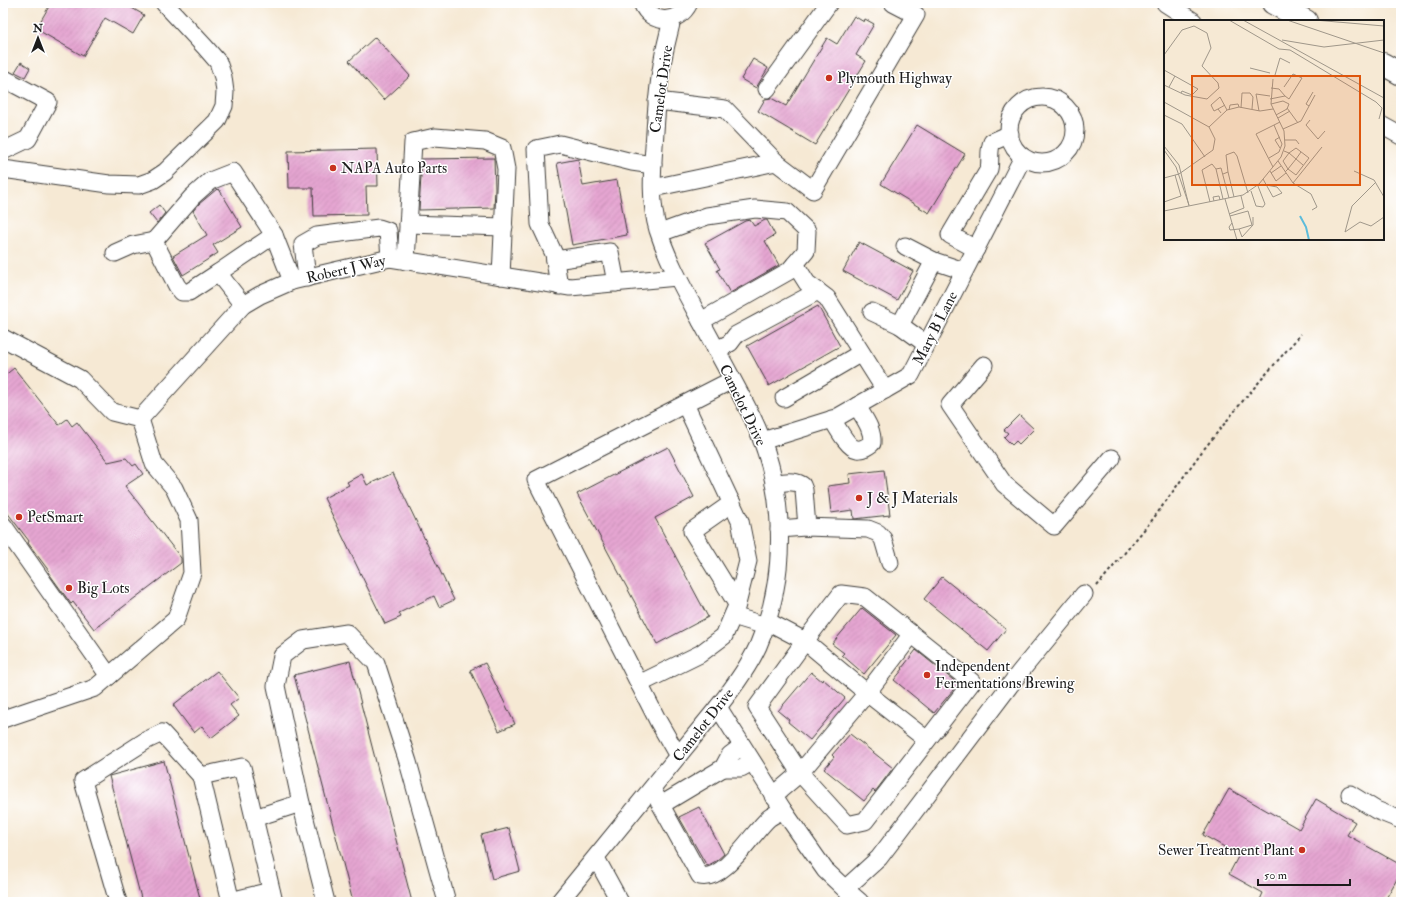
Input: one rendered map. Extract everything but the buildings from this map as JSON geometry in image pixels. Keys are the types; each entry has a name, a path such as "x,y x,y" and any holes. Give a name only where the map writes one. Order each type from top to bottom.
{"highway":[{"path":"1273,3 1304,20"},
{"path":"1384,65 1401,74"}],"street":[{"path":"3,169 109,184 139,185 153,180 165,172 217,121 224,106 225,99 224,77 218,62 164,3"},
{"path":"642,3 649,14 664,20 672,19 680,15 689,3"},
{"path":"767,89 829,3"},
{"path":"657,101 725,109 776,162 813,190 916,15 892,3"},
{"path":"1165,3 1191,20"},
{"name":"Camelot Drive","path":"559,902 733,688 752,657 766,623 774,593 776,578 779,529 778,510 774,484 762,441 752,418 677,276 660,233 654,206 653,165 657,101 662,66 672,19"},
{"path":"3,78 48,102 28,138 3,151"},
{"path":"1038,98 1049,98 1059,102 1071,114 1075,129 1074,139 1070,149 1062,157 1053,162 1043,163 1032,162 1023,157 1015,149 1010,139 1010,134 1009,128 1012,117 1018,108 1027,101 1038,98"},
{"path":"1384,127 1401,136"},
{"path":"976,249 950,235 989,169 991,163 990,148 992,142 1010,134"},
{"path":"398,259 408,224 414,142 434,137 485,141 502,148 506,169 501,276"},
{"path":"559,286 554,254 540,224 536,149 560,144 632,162 653,165"},
{"name":"Mary B Lane","path":"762,441 832,419 911,375 1023,157"},
{"path":"653,188 776,162"},
{"path":"115,253 133,245 154,241 192,197 210,181 233,172 274,235 300,279"},
{"path":"660,233 707,216 756,209 787,212 807,231 806,251 789,271 701,322"},
{"path":"408,224 504,227"},
{"path":"300,279 303,244 317,236 379,228 388,231 398,259"},
{"path":"154,241 177,286 182,292 189,292 274,235"},
{"path":"905,246 934,261 964,271"},
{"path":"555,260 610,252 616,283"},
{"name":"Robert J Way","path":"140,419 243,305 260,294 300,279 398,259 570,287 677,276"},
{"path":"900,325 934,261"},
{"path":"795,264 807,283 827,298 885,390"},
{"path":"218,273 243,305"},
{"path":"716,350 730,343 736,335 818,291"},
{"path":"872,312 900,325 926,344"},
{"path":"3,338 80,379 112,412 140,419 154,464 174,488 189,520 192,573 176,619 95,688 3,719"},
{"path":"784,398 861,353"},
{"path":"984,365 950,405 1004,484 1054,526 1112,458"},
{"path":"678,756 658,721 536,480 732,380"},
{"path":"639,684 700,654 724,636 735,610 748,561 740,521 685,404"},
{"path":"832,419 852,447 858,449 864,448 872,443 873,438 870,429 857,406"},
{"path":"774,484 788,481 796,482 802,485 804,490 807,528"},
{"path":"732,503 692,531 735,610 805,641 867,693 928,740"},
{"path":"3,525 109,676"},
{"path":"779,529 868,528 878,533 883,539 890,563"},
{"path":"845,889 879,858 1020,672 1089,592"},
{"path":"841,594 865,597 972,682 865,820 847,825 800,772 756,707 805,641 841,594"},
{"path":"326,902 301,803 276,686 282,656 303,640 347,633 376,664 408,762 447,902"},
{"path":"773,796 800,772 867,693 912,634"},
{"path":"718,707 773,796 825,870 860,902"},
{"path":"118,902 83,781 147,740 162,733 201,776 231,902 273,897 242,767 201,776"},
{"path":"723,768 730,755 742,746"},
{"path":"661,805 723,768 741,768 752,762"},
{"path":"652,789 700,876 705,877 711,876 723,869 770,818 783,810"},
{"path":"1350,794 1376,810 1401,820"},
{"path":"254,818 301,803"},
{"path":"596,858 620,902"}],"path":[{"path":"1089,592 1152,519 1200,454 1246,397 1301,334"}],"place":[{"name":"Plymouth Highway","path":"829,78"},
{"name":"NAPA Auto Parts","path":"333,168"},
{"name":"J & J Materials","path":"859,498"},
{"name":"PetSmart","path":"19,517"},
{"name":"Big Lots","path":"69,588"},
{"name":"Independent Fermentations Brewing","path":"927,675"},
{"name":"Sewer Treatment Plant","path":"1302,850"}]}
